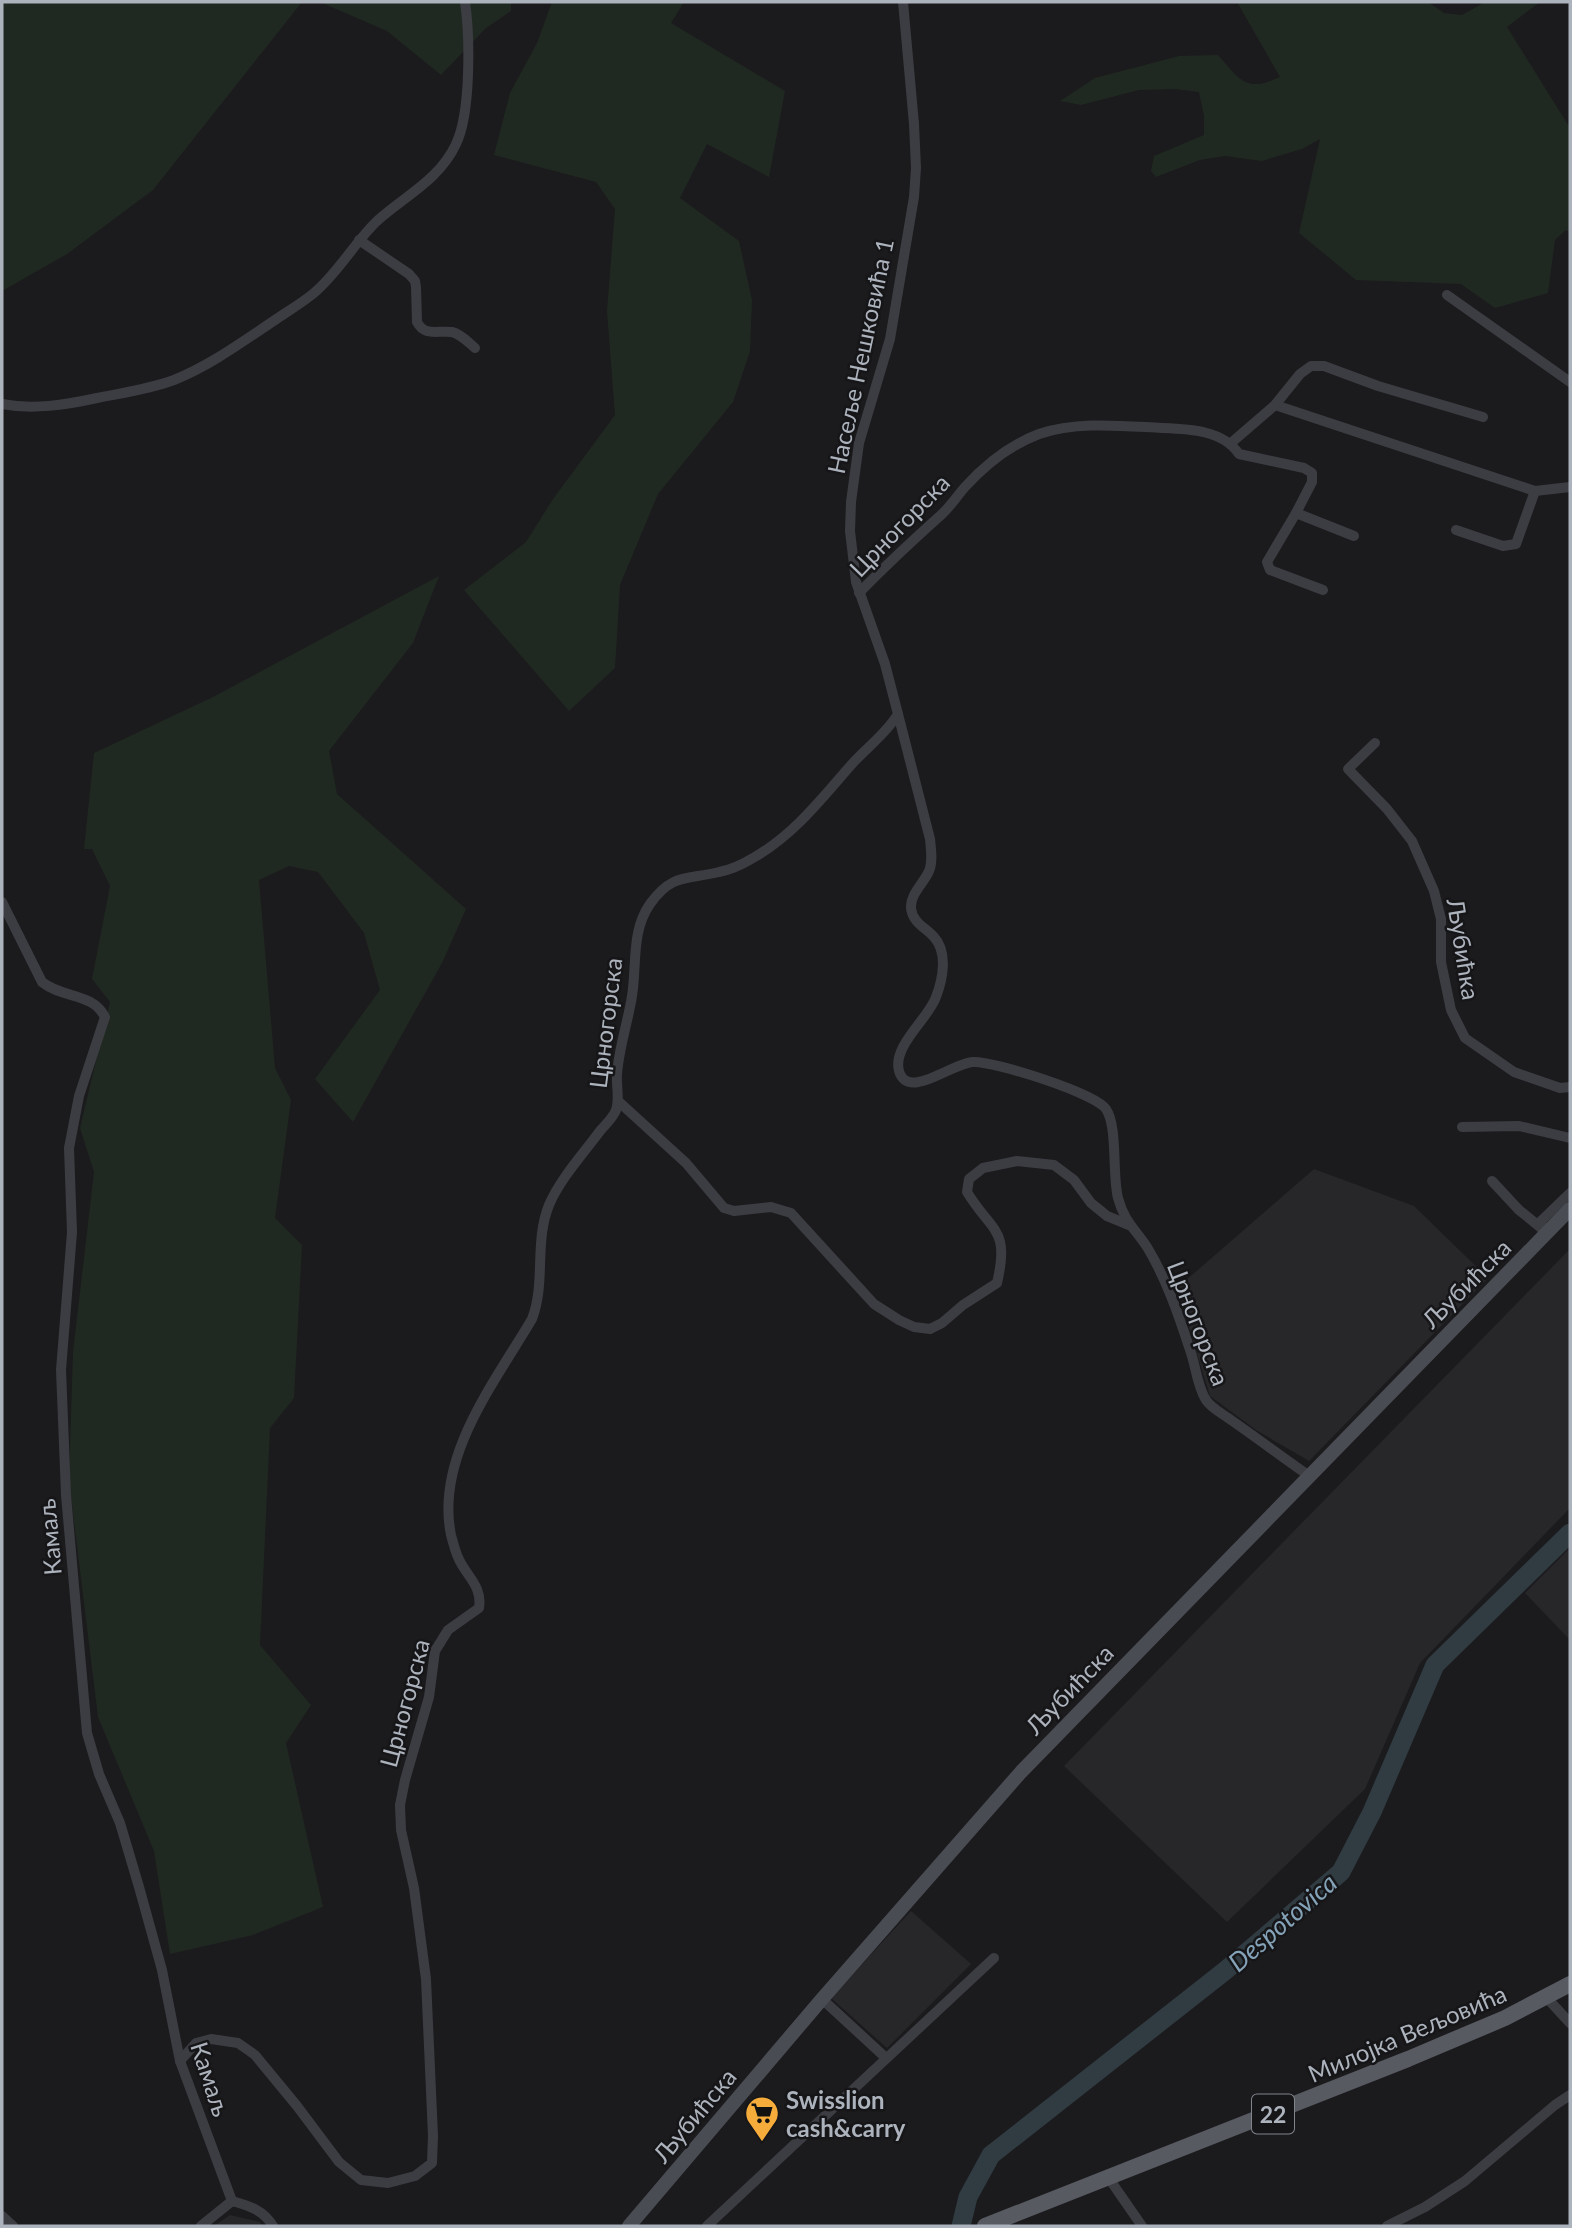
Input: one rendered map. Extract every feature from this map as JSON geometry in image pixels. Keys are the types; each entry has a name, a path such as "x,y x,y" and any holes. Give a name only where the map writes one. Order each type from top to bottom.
{"main road":[{"name":"Милојка Вељовића","path":"993,2223 1408,2059 1505,2018 1570,1984"}],"street":[{"path":"2,404 21,408 68,404 172,381 212,362 313,294 332,276 378,220 443,168 456,146 464,125 466,108 468,18 465,2"},
{"name":"Насеље Нешковића 1","path":"859,593 852,561 850,531 859,443 890,339 912,216 916,168 902,2"},
{"path":"359,240 409,274 415,281 417,322 420,328 427,332 453,332 475,348"},
{"path":"1447,295 1570,382"},
{"path":"1231,443 1275,405 1300,374 1311,366 1324,366 1378,386 1483,417"},
{"path":"1275,405 1535,491 1570,486"},
{"name":"Црногорска","path":"180,2061 196,2043 211,2039 238,2043 255,2055 339,2162 361,2180 388,2183 415,2176 432,2163 426,1979 414,1888 401,1830 400,1805 429,1697 435,1651 448,1630 479,1608 476,1584 456,1554 450,1531 451,1487 459,1451 475,1415 532,1320 540,1290 540,1248 550,1204 615,1112 618,1101 620,1044 632,996 634,958 641,924 649,905 665,887 677,880 721,872 751,860 778,842 806,818 853,762 891,726 898,713 885,664 859,593 914,537 943,513 991,462 1012,447 1039,434 1069,427 1181,429 1207,433 1231,443 1239,454 1304,468 1312,473 1312,482 1296,513"},
{"path":"1456,530 1503,545 1516,544 1535,491"},
{"path":"1323,590 1270,570 1267,562 1296,513 1354,536"},
{"path":"898,713 931,852 931,869 913,897 911,908 916,920 936,939 943,953 936,999 904,1046 898,1061 899,1072 905,1080 913,1084 925,1082 954,1066 973,1062 1008,1068 1099,1102 1108,1110 1118,1197 1129,1225"},
{"name":"Љубићка","path":"1375,743 1348,769 1387,809 1412,841 1434,891 1441,919 1441,962 1451,1010 1465,1038 1514,1072 1560,1088 1570,1087"},
{"name":"Камаљ","path":"2,902 42,982 51,989 90,1000 100,1007 105,1017 79,1096 69,1147 72,1232 61,1370 66,1495 87,1732 143,1899 162,1970 180,2061 232,2201"},
{"path":"618,1101 686,1163 724,1208 734,1211 771,1207 791,1213 874,1304 914,1327 930,1329 942,1323 997,1283 1003,1259 1001,1240 967,1192 968,1179 984,1168 1017,1161 1054,1165 1074,1180 1091,1203 1107,1216 1129,1225"},
{"path":"1462,1128 1519,1126 1570,1138"},
{"path":"1492,1181 1519,1210 1543,1230"},
{"path":"1543,1230 1541,1221 1570,1193"},
{"name":"Љубићска","path":"635,2224 822,1998 1021,1772 1543,1230 1570,1209"},
{"name":"Црногорска","path":"1129,1225 1146,1247 1168,1291 1207,1402 1308,1475"},
{"path":"707,2226 994,1958"},
{"path":"1546,1997 1570,2023"},
{"path":"822,1998 886,2058"},
{"path":"1387,2226 1425,2207 1465,2181 1531,2124 1570,2095"},
{"path":"1108,2177 1142,2226"},
{"path":"201,2226 232,2201 258,2209 267,2216 273,2226"},
{"path":"2,2216 13,2226"}],"shaded area":[{"path":"2,2 302,2 153,190 67,254 2,291"},
{"path":"320,2 511,2 511,11 486,28 441,75 387,31"},
{"path":"552,2 684,2 671,23 785,91 769,177 707,144 680,198 739,241 752,300 750,351 733,402 658,494 620,585 615,668 569,711 464,590 526,542 553,499 615,415 607,311 615,209 596,182 494,155 510,93 537,43"},
{"path":"1237,2 1428,2 1444,13 1462,15 1485,2 1540,2 1507,27 1570,128 1570,232 1566,230 1555,240 1548,293 1495,308 1461,284 1356,280 1299,233 1320,139 1302,149 1262,161 1225,156 1200,160 1156,177 1151,171 1154,156 1204,135 1204,116 1199,92 1175,89 1139,90 1081,105 1060,101 1095,78 1179,56 1218,55 1238,77 1251,84 1280,77"},
{"path":"439,576 413,643 329,751 337,794 466,909 442,963 353,1122 315,1079 380,990 364,933 318,872 289,866 259,880 275,1068 291,1100 275,1218 302,1245 294,1398 270,1428 260,1645 311,1705 286,1743 323,1907 253,1935 170,1954 154,1851 98,1717 69,1480 73,1352 94,1172 80,1128 110,1002 92,979 110,886 92,849 84,849 94,753 213,697"},
{"path":"1314,1169 1414,1206 1488,1278 1309,1461 1256,1430 1210,1396 1177,1288"},
{"path":"1570,1249 1570,1508 1420,1663 1365,1789 1227,1922 1064,1766"},
{"path":"1570,1548 1570,1640 1525,1593"},
{"path":"911,1911 971,1964 887,2048 831,1998"},
{"path":"230,2215 260,2222 262,2226 214,2226"}],"waterway":[{"name":"Despotovica","path":"961,2226 968,2197 991,2155 1226,1970 1341,1872 1372,1812 1435,1665 1570,1533"}],"place":[{"name":"Swisslion cash&carry","path":"762,2143"}]}
